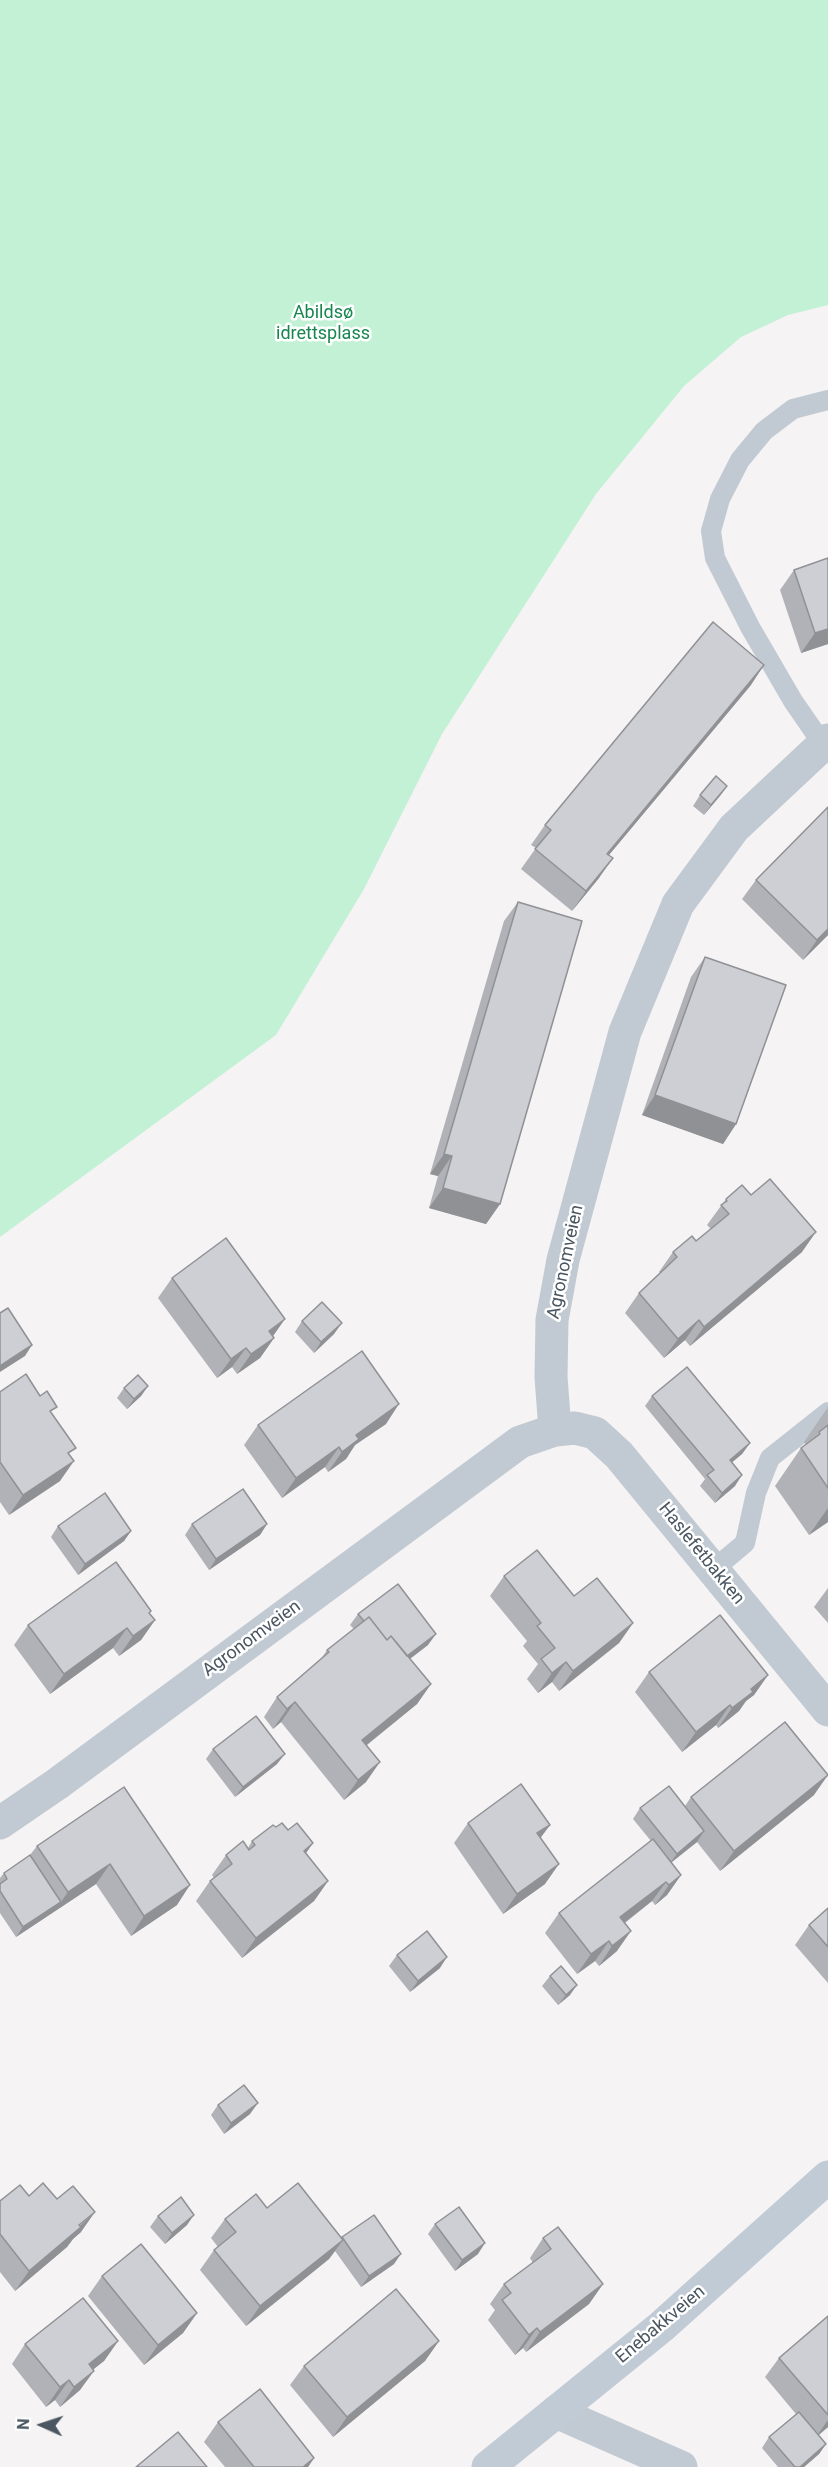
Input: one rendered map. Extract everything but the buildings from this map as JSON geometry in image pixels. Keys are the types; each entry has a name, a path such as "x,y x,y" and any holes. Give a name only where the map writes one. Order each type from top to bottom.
{"main road":[{"name":"Enebakkveien","path":"488,2467 661,2326 828,2178"}],"street":[{"name":"Agronomveien","path":"0,1823 520,1442 555,1430 551,1377 552,1320 563,1260 625,1032 678,904 734,828 825,741"},
{"name":"Haslefetbakken","path":"555,1430 574,1428 595,1433 619,1455 828,1710"},
{"path":"556,2412 681,2467"}],"lane":[{"path":"825,741 793,700 750,627 715,558 711,531 720,499 735,470 764,431 793,409 828,400"},
{"path":"714,1569 744,1543 756,1493 770,1458 828,1412"}],"green space":[{"name":"Abildsø idrettsplass","path":"0,0 828,0 828,305 788,315 741,337 684,386 596,494 442,734 364,889 276,1035 0,1237"}]}
